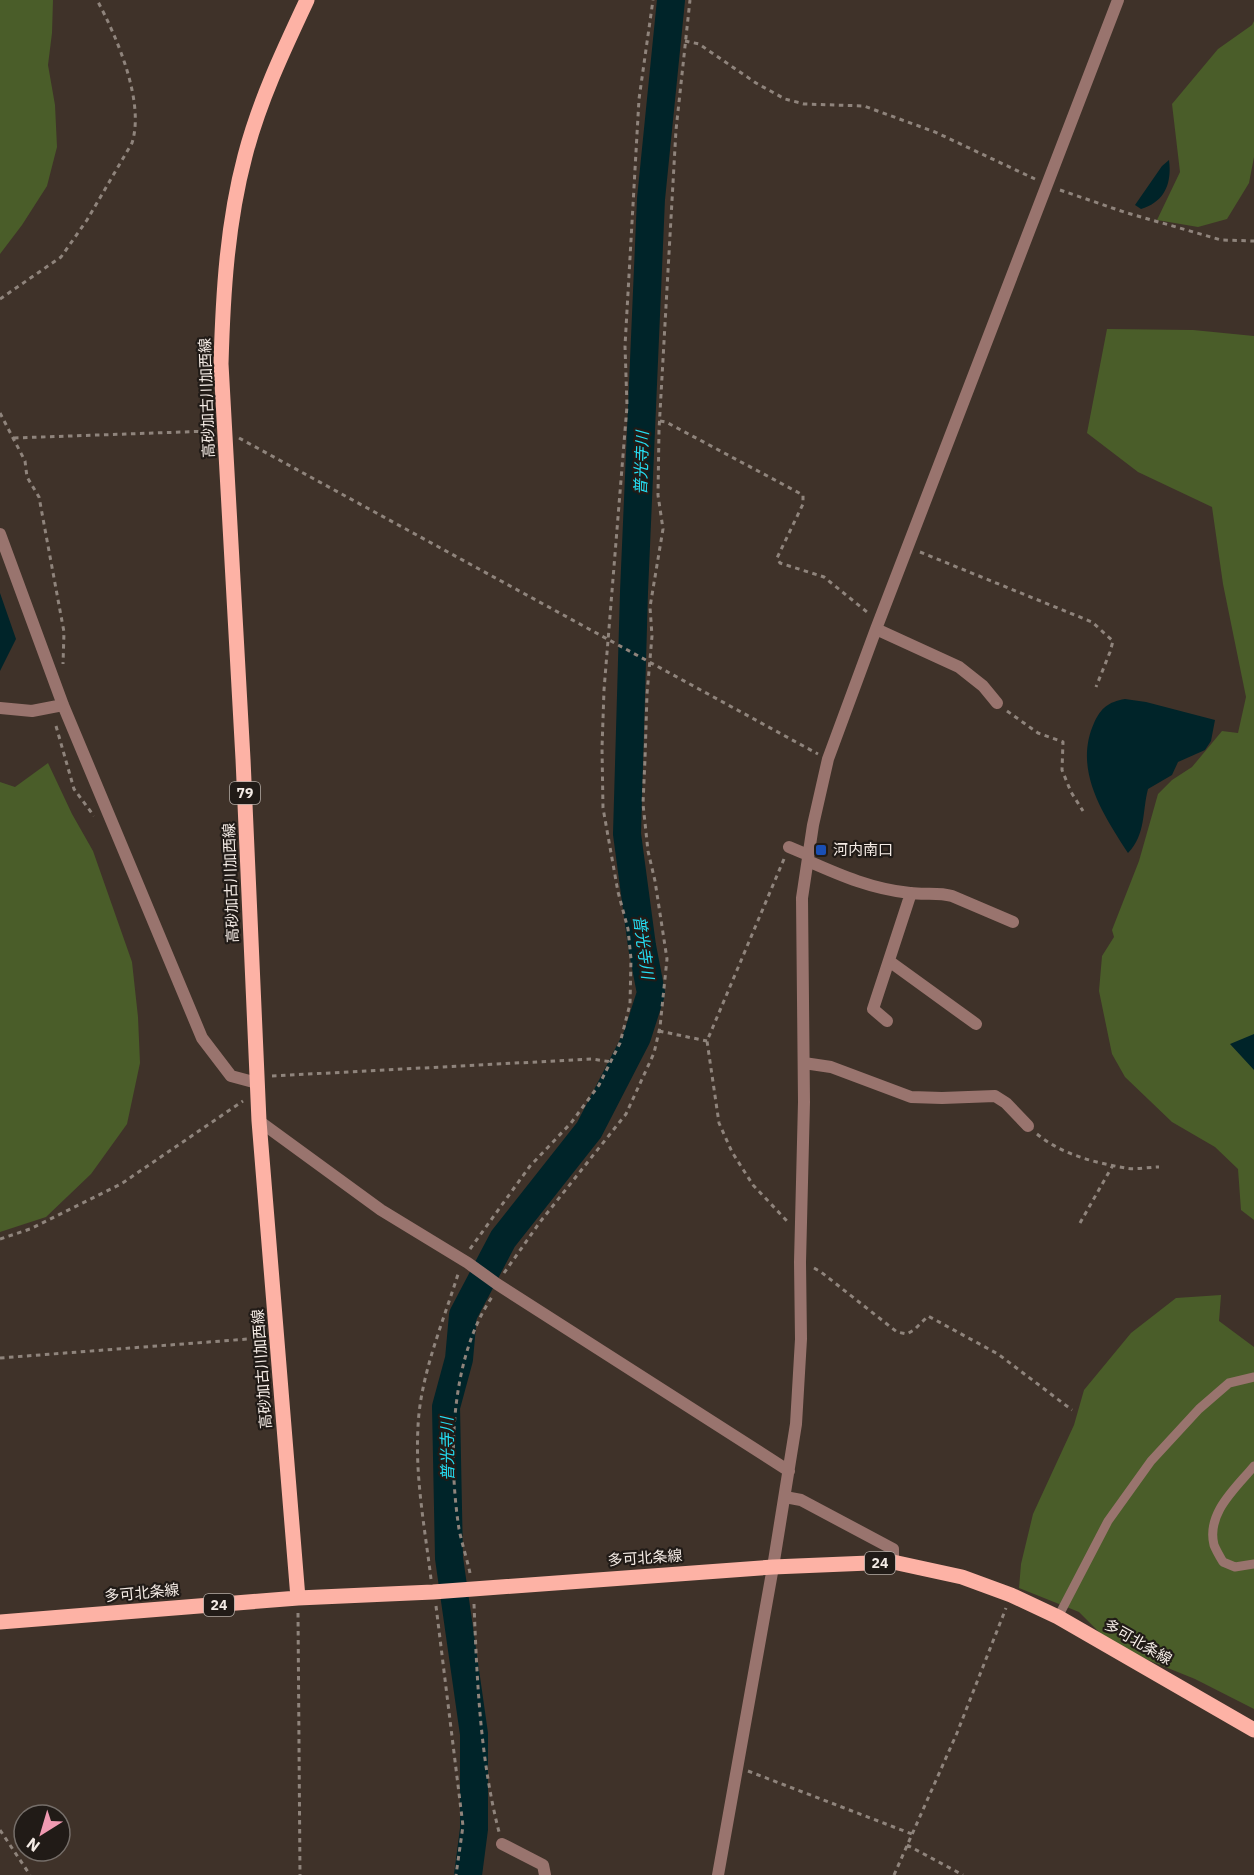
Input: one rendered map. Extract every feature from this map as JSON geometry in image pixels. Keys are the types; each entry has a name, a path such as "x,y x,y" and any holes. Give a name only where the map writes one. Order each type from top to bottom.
{"main road":[{"name":"高砂加古川加西線","path":"298,1598 259,1121 244,771 221,364 223,308 230,236 245,156 273,71 307,0"},
{"name":"多可北条線","path":"0,1622 298,1598 435,1591 773,1566 893,1562 962,1577 1011,1595 1058,1617 1254,1730"}],"street":[{"path":"718,1875 796,1424 801,1339 800,1262 804,1063 802,898 813,825 828,759 1118,0"},
{"path":"0,534 63,705 202,1038 231,1077 257,1080"},
{"path":"878,624 959,667 983,686 997,703"},
{"path":"0,708 32,711 63,705"},
{"path":"789,847 857,883 910,893 941,893 1013,922"},
{"path":"886,1021 873,1009 910,893"},
{"path":"889,961 976,1024"},
{"path":"804,1063 831,1067 911,1097 995,1096 1006,1103 1028,1126"},
{"path":"259,1121 381,1210 466,1262 789,1471"},
{"path":"785,1497 801,1500 893,1549 893,1562"},
{"path":"502,1844 543,1865 545,1875"}],"lane":[{"path":"1058,1617 1108,1521 1151,1461 1199,1409 1229,1383 1254,1377"},
{"path":"1254,1466 1219,1511 1213,1524 1214,1545 1223,1562 1235,1567 1254,1564"}],"path":[{"path":"0,299 61,257 87,220 132,142 136,130 134,97 109,22 97,0"},
{"path":"456,1875 463,1826 419,1477 418,1427 421,1396 439,1331 479,1234 530,1166 570,1123 599,1085 620,1043 630,1004 631,959 603,808 602,748 608,638 627,406 625,346 639,99 653,0"},
{"path":"502,1844 491,1798 484,1752 470,1588 459,1529 454,1460 455,1420 460,1382 469,1346 497,1284 505,1269 540,1222 626,1114 654,1053 659,1031 667,959 655,880 648,851 643,804 648,660 652,636 650,607 663,529 658,495 660,421 676,130 690,0"},
{"path":"685,40 699,44 756,83 785,99 804,104 864,106 935,132 1021,171 1047,186 1124,212 1221,240 1254,241"},
{"path":"0,413 25,461 27,477 39,497 64,632 63,670 55,681"},
{"path":"660,421 666,422 803,495 803,504 777,558 780,563 824,577 878,624"},
{"path":"14,438 225,431 828,759"},
{"path":"909,546 1092,622 1113,641 1096,687"},
{"path":"997,703 1017,720 1038,733 1063,742 1062,770 1083,812"},
{"path":"50,707 74,789 89,811 106,829 116,830"},
{"path":"789,847 707,1041 719,1123 732,1152 753,1185 773,1208 793,1227 801,1229"},
{"path":"659,1031 707,1041"},
{"path":"257,1080 592,1059 612,1062"},
{"path":"0,1239 30,1229 122,1184 242,1101 258,1099"},
{"path":"1028,1126 1051,1145 1082,1158 1128,1169 1159,1167"},
{"path":"1080,1223 1113,1165"},
{"path":"800,1262 821,1272 897,1332 907,1334 927,1316 998,1354 1072,1410"},
{"path":"0,1358 278,1336"},
{"path":"894,1875 957,1733 1011,1595"},
{"path":"298,1598 300,1875"},
{"path":"737,1767 912,1834"},
{"path":"0,1830 30,1875"},
{"path":"907,1845 963,1875"}],"green space":[{"path":"0,0 53,0 48,65 55,105 57,147 47,186 0,254"},
{"path":"1254,21 1254,157 1249,183 1227,219 1198,227 1157,220 1180,172 1172,104 1218,49 1252,25"},
{"path":"1107,329 1193,330 1254,336 1254,1220 1241,1210 1238,1169 1215,1147 1172,1122 1125,1077 1112,1054 1099,991 1102,956 1114,937 1112,930 1139,861 1158,794 1172,780 1192,767 1222,731 1238,733 1246,697 1223,584 1212,507 1138,472 1087,433"},
{"path":"48,763 72,814 93,851 132,962 140,1063 127,1124 91,1174 46,1217 0,1232 0,782 15,787"},
{"path":"1221,1295 1219,1321 1254,1347 1254,1709 1105,1638 1079,1612 1019,1588 1021,1564 1033,1514 1074,1425 1084,1390 1131,1333 1176,1298"}],"water":[{"path":"1169,160 1168,184 1165,191 1156,202 1141,209 1135,205 1162,166"},
{"path":"0,593 16,639 0,671"},
{"path":"1125,699 1146,702 1215,720 1211,741 1205,750 1178,762 1172,775 1148,789 1141,830 1128,853 1109,823 1094,791 1087,758 1088,740 1099,713 1106,706"},
{"path":"1254,1034 1254,1070 1230,1044"}],"waterway":[{"name":"普光寺川","path":"468,1875 474,1829 474,1734 449,1558 446,1407 459,1359 463,1315 503,1239 589,1130 637,1037 651,993 642,946 627,834 634,592 651,199 671,0"}],"place":[{"name":"河内南口","path":"821,850"}]}
